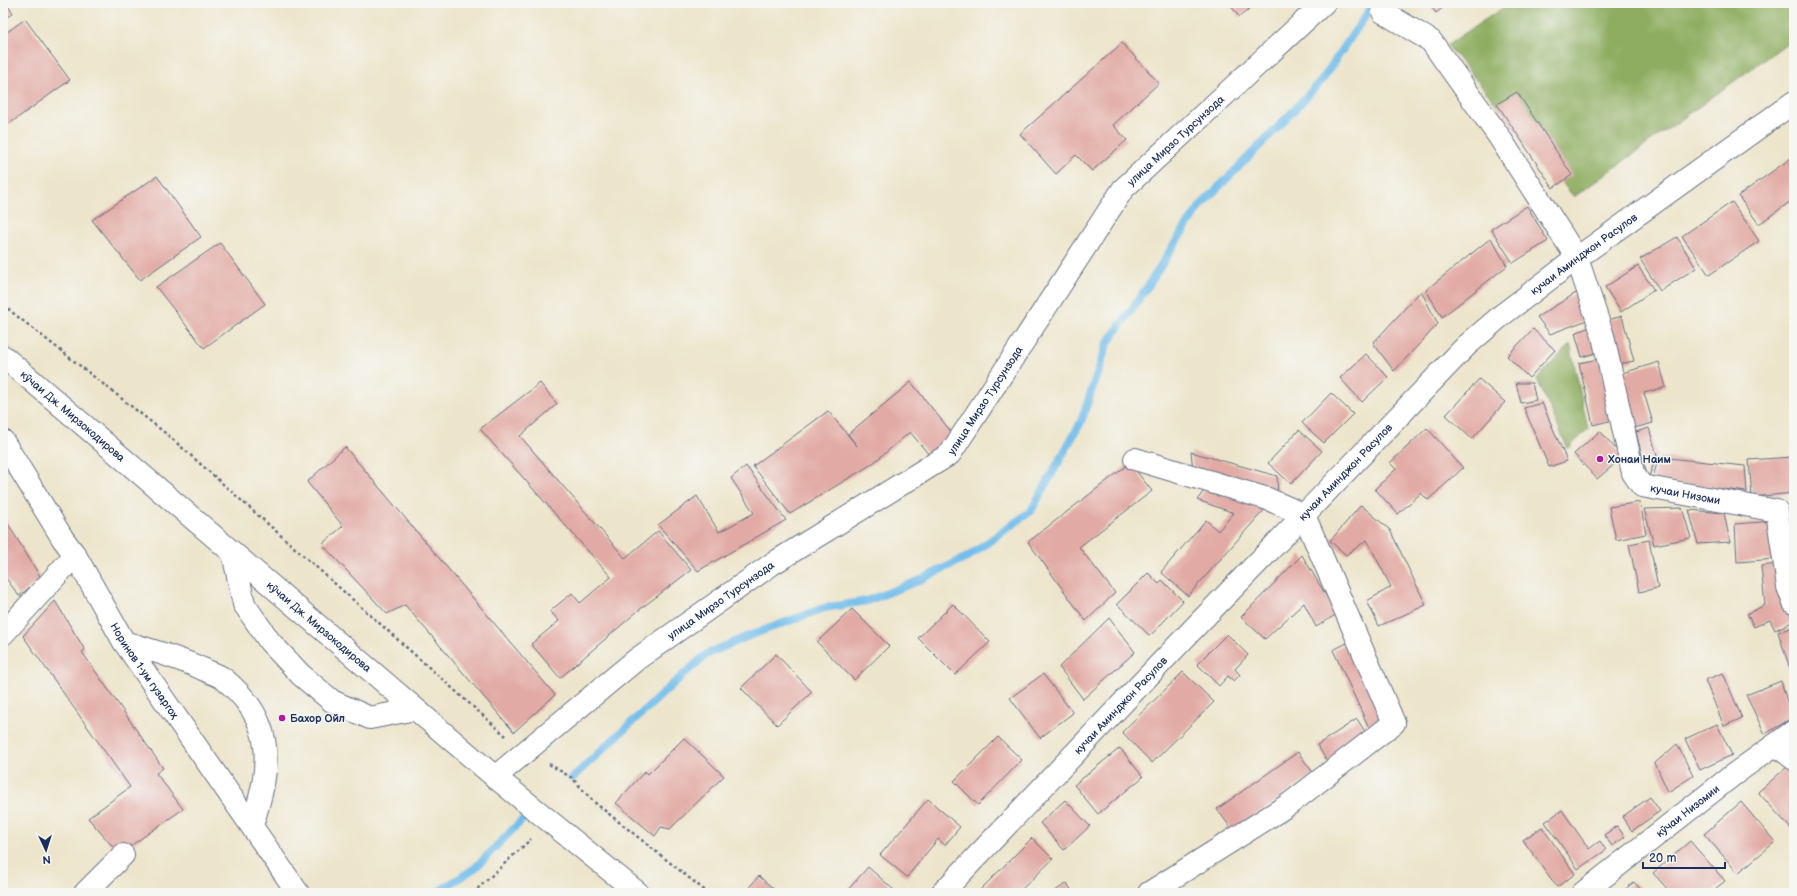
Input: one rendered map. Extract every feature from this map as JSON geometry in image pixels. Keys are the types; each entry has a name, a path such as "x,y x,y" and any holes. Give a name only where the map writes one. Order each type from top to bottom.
{"street":[{"name":"улица Мирзо Турсунзода","path":"495,777 637,659 766,568 950,454 1123,189 1324,3"},
{"name":"кучаи Низоми","path":"1383,12 1431,41 1498,135 1577,258 1603,336 1633,473 1642,486 1777,511 1788,587 1794,603"},
{"name":"кучаи Аминджон Расулов","path":"942,893 1195,627 1304,516 1466,346 1502,315 1577,258 1791,110"},
{"name":"кӯчаи Дж. Мирзокодирова","path":"3,356 495,777 638,893"},
{"name":"Норинов 1-ум гузаргоҳ","path":"3,441 63,539 75,555 124,642 298,893"},
{"path":"1135,459 1268,499 1304,516 1394,722 1288,805 1149,893"},
{"path":"233,554 244,604 270,642 301,675 332,701 370,718 415,709"},
{"path":"3,634 75,555"},
{"path":"124,642 191,664 224,678 252,708 264,736 266,758 260,800 252,825"},
{"name":"кӯчаи Низомии","path":"1584,893 1733,775 1794,731"},
{"path":"1776,745 1794,759"},
{"path":"85,893 123,855"}],"path":[{"path":"3,305 169,436 501,732 527,751 572,778 594,802 708,893"},
{"path":"473,893 550,821"}],"green space":[{"path":"1510,3 1794,3 1794,38 1574,197 1447,45"},
{"path":"1570,344 1588,429 1568,449 1537,379"}],"building":[{"path":"3,3 6,3 13,13 3,20"},
{"path":"1229,3 1257,3 1239,17"},
{"path":"1428,3 1449,3 1436,13"},
{"path":"25,19 70,80 9,124 3,116 3,35"},
{"path":"1122,43 1159,83 1113,125 1127,140 1092,171 1076,155 1056,174 1020,134"},
{"path":"1517,92 1572,175 1553,188 1497,104"},
{"path":"1794,156 1794,199 1759,224 1738,196"},
{"path":"157,176 201,237 140,280 92,220"},
{"path":"1732,202 1759,241 1709,275 1682,236"},
{"path":"1527,206 1548,241 1513,263 1491,229"},
{"path":"1677,237 1696,268 1660,291 1640,259"},
{"path":"1491,238 1507,266 1442,317 1426,290"},
{"path":"220,243 265,304 204,348 156,287"},
{"path":"1638,266 1654,290 1621,312 1605,287"},
{"path":"1581,290 1590,319 1550,334 1537,317"},
{"path":"1421,291 1438,324 1394,371 1373,343"},
{"path":"1622,316 1634,361 1619,364 1608,320"},
{"path":"1592,326 1596,353 1582,357 1575,333"},
{"path":"1533,329 1555,350 1529,378 1507,356"},
{"path":"1366,354 1388,377 1362,402 1340,378"},
{"path":"1599,359 1613,420 1593,425 1579,363"},
{"path":"1659,362 1666,387 1644,393 1653,423 1634,428 1619,374"},
{"path":"1479,379 1505,402 1472,439 1446,415"},
{"path":"911,382 956,438 930,456 910,432 872,464 790,514 753,466 828,411 857,446 848,434"},
{"path":"540,383 557,404 520,436 625,558 658,531 691,570 639,610 560,678 531,644 559,621 550,611 572,593 580,603 611,577 480,429"},
{"path":"1516,383 1532,383 1536,400 1521,403"},
{"path":"1331,393 1353,414 1324,443 1302,423"},
{"path":"1542,403 1567,461 1549,467 1524,408"},
{"path":"1427,428 1463,468 1428,500 1421,493 1398,514 1375,489 1396,469 1390,463"},
{"path":"1649,428 1657,455 1648,479 1636,432"},
{"path":"1299,430 1322,451 1291,484 1268,463"},
{"name":"Хонаи Наим","path":"1600,431 1623,457 1597,479 1574,454"},
{"path":"345,447 555,695 514,732 405,605 387,614 322,544 343,526 307,482"},
{"path":"1191,452 1277,476 1278,495 1193,470"},
{"path":"1659,457 1745,466 1747,492 1652,480"},
{"path":"1792,457 1794,493 1752,497 1749,460"},
{"path":"1130,463 1152,491 1079,547 1115,593 1086,621 1028,542"},
{"path":"746,466 786,520 698,571 658,525 697,496 719,532 754,513 731,478"},
{"path":"1207,487 1264,510 1188,596 1161,572 1206,520 1218,531 1234,513 1197,500"},
{"path":"1794,501 1794,573 1793,573 1787,506"},
{"path":"1640,502 1646,534 1616,540 1609,507"},
{"path":"1361,505 1390,530 1426,605 1379,626 1367,601 1391,587 1367,540 1346,555 1330,541"},
{"path":"1682,508 1691,538 1654,545 1644,509"},
{"path":"1689,510 1724,513 1730,542 1698,544"},
{"path":"5,519 41,578 19,596 3,574 3,521"},
{"path":"1775,521 1777,559 1737,562 1735,524"},
{"path":"1649,540 1658,588 1639,592 1629,544"},
{"path":"1302,555 1337,614 1316,627 1304,603 1265,639 1241,617"},
{"path":"1778,564 1780,593 1794,621 1775,630 1770,620 1754,627 1747,614 1765,605 1761,566"},
{"path":"1148,573 1159,584 1162,580 1183,601 1150,636 1117,604"},
{"path":"55,601 85,650 82,652 163,768 156,773 183,809 119,854 88,818 130,787 23,636"},
{"path":"953,604 990,642 955,675 918,638"},
{"path":"852,609 889,646 854,680 817,642"},
{"path":"1109,618 1135,652 1083,699 1059,667"},
{"path":"1794,627 1794,681 1778,632"},
{"path":"1227,634 1248,655 1235,669 1240,675 1234,681 1228,676 1219,686 1197,664"},
{"path":"1349,642 1387,718 1371,732 1333,650"},
{"path":"776,654 812,692 777,725 741,688"},
{"path":"1183,672 1214,702 1152,763 1122,732"},
{"path":"1723,673 1742,718 1724,726 1705,680"},
{"path":"1043,674 1073,713 1040,738 1010,698"},
{"path":"1781,681 1792,718 1765,734 1746,695"},
{"path":"1357,719 1368,736 1328,762 1317,745"},
{"path":"1717,724 1732,755 1700,770 1685,739"},
{"path":"998,737 1022,760 978,805 954,781"},
{"path":"684,738 724,776 670,829 661,827 655,836 616,803 645,771 648,774"},
{"path":"1677,744 1693,776 1668,792 1655,763"},
{"path":"1120,748 1143,777 1098,814 1074,785"},
{"path":"1298,752 1314,774 1233,831 1217,809"},
{"path":"1794,761 1794,830 1793,831 1758,792"},
{"path":"1650,797 1660,811 1632,831 1622,817"},
{"path":"928,799 960,827 945,845 938,839 907,877 880,855"},
{"path":"1065,800 1090,826 1064,850 1040,823"},
{"path":"1741,802 1775,842 1738,873 1704,834"},
{"path":"1562,810 1589,849 1600,841 1606,850 1578,869 1545,822"},
{"path":"1617,826 1625,837 1612,846 1604,835"},
{"path":"1542,827 1575,874 1557,887 1523,840"},
{"path":"1032,838 1053,859 1018,893 977,893"},
{"path":"1690,841 1725,881 1710,893 1671,893 1653,873"},
{"path":"868,867 894,890 891,893 845,893"},
{"path":"759,876 778,893 744,893"},
{"path":"1634,882 1644,893 1621,893"},
{"path":"1067,883 1073,893 1052,893"}],"waterway":[{"path":"572,778 707,654 746,637 824,608 867,601 918,581 969,556 1031,511 1081,422 1107,344 1148,286 1175,243 1201,205 1322,80 1374,3"},
{"path":"436,893 475,868 526,816"}],"place":[{"name":"Хонаи Наим","path":"1600,459"},
{"name":"Бахор Ойл","path":"282,718"}]}
